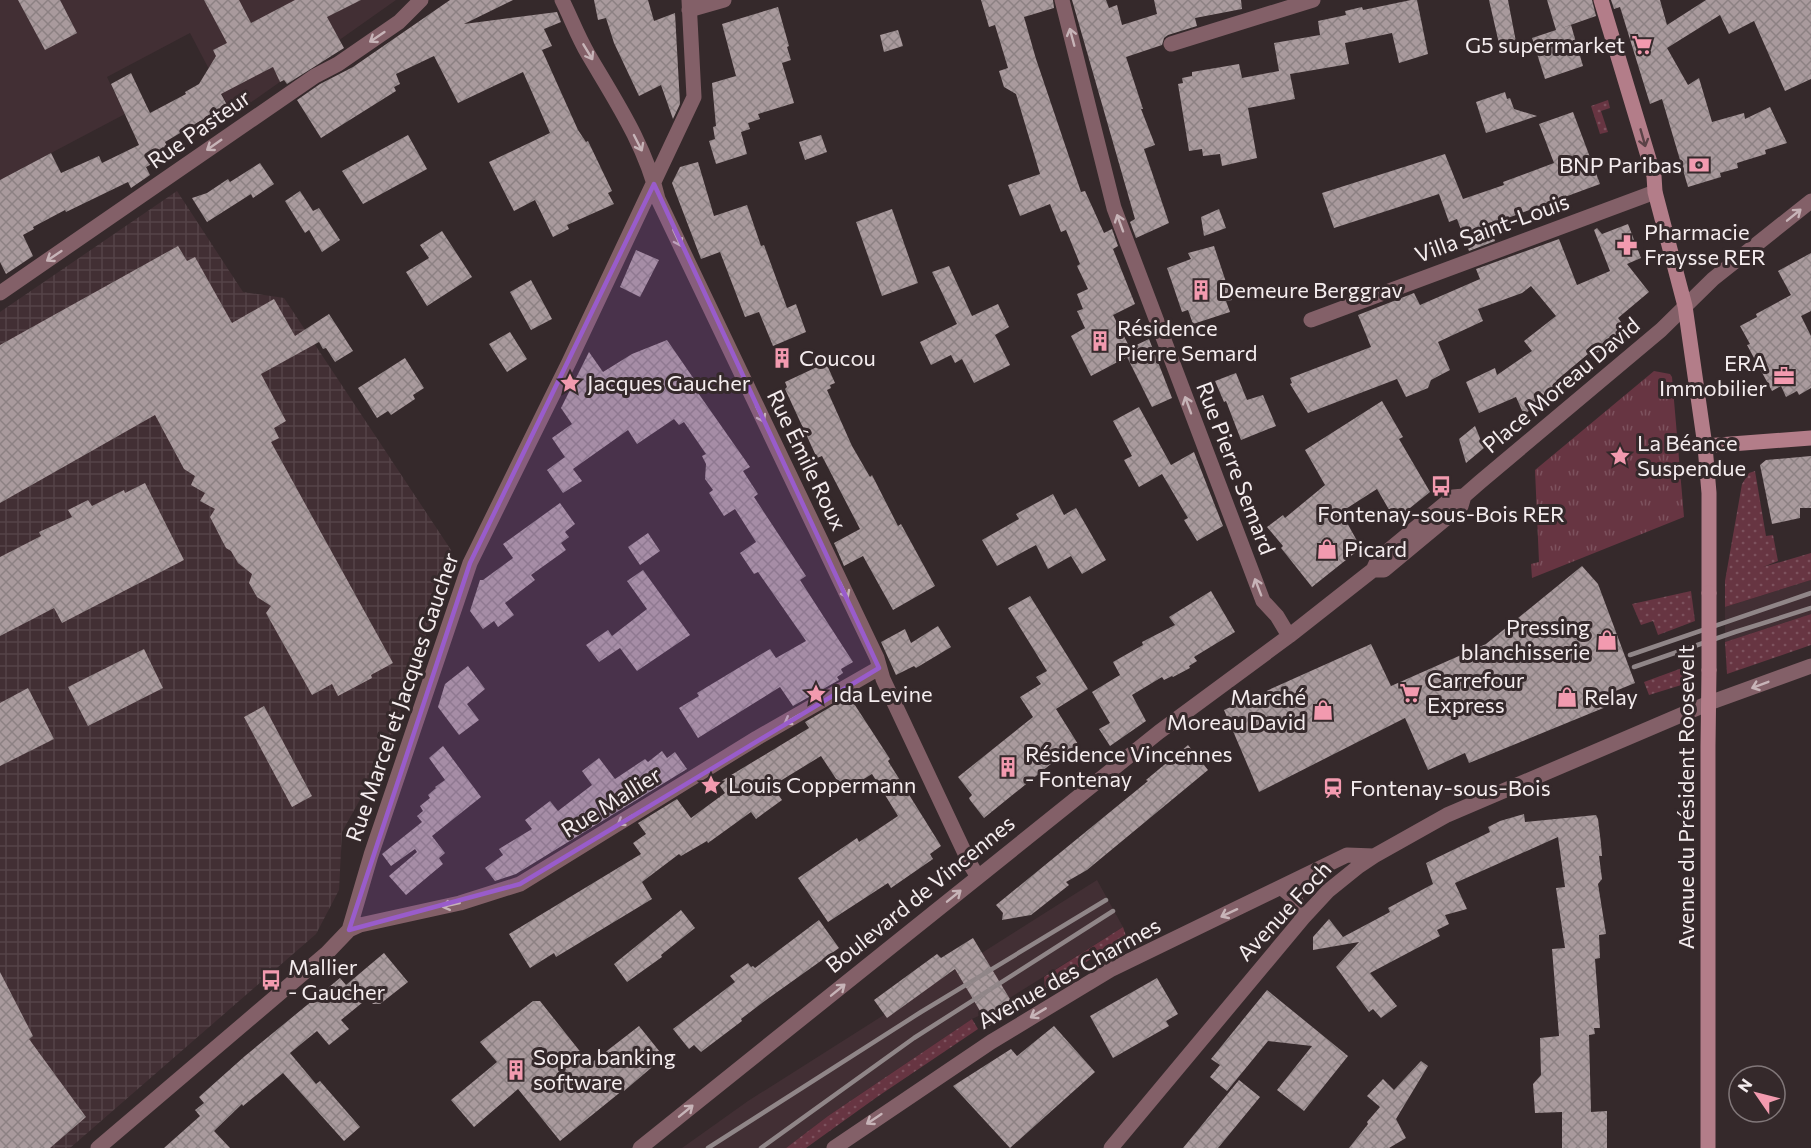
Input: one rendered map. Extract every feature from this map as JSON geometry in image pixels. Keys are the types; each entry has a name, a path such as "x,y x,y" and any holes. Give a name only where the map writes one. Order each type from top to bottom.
{"street":[{"name":"Rue Pasteur","path":"0,292 315,75 338,64 399,22 421,0"},
{"name":"Rue Émile Roux","path":"562,0 647,162 658,199 877,658 879,669 970,864 978,876"},
{"path":"689,5 724,0"},
{"name":"Rue Pierre Semard","path":"1062,0 1114,208 1263,601 1289,636"},
{"path":"1171,44 1314,0"},
{"name":"Avenue du Président Roosevelt","path":"1601,0 1654,176 1655,192 1684,306 1705,446 1708,493 1710,703 1708,746 1708,1148"},
{"name":"Rue Marcel et Jacques Gaucher","path":"98,1148 327,953 349,930 371,855 470,563 569,362 694,97 689,5"},
{"name":"Villa Saint-Louis","path":"1311,320 1655,192"},
{"name":"Place Moreau David","path":"1289,636 1373,570 1384,570 1406,553 1461,506 1464,496 1652,338 1713,279 1811,201"},
{"path":"1705,446 1811,438"},
{"name":"Boulevard de Vincennes","path":"640,1148 1159,732 1289,636"},
{"name":"Avenue Foch","path":"1111,1148 1303,918 1328,891 1374,856 1447,815 1710,703 1811,666"},
{"name":"Rue Mallier","path":"349,930 360,925 460,903 520,884 757,738 879,669"},
{"name":"Avenue des Charmes","path":"834,1148 991,1042 1110,970 1347,855 1374,856"},
{"path":"1282,888 1295,899 1303,918"}],"highlighted area":[{"path":"654,184 879,668 520,884 349,930 470,563"}],"shaded area":[{"path":"0,0 396,0 233,115 190,33 107,77 125,114 0,180"},
{"path":"177,191 243,292 284,298 453,553 389,747 342,832 339,890 316,934 70,1148 0,1148 0,312"},
{"path":"1811,580 1811,614 1725,642 1725,607"},
{"path":"1097,880 1123,927 987,1012 972,1019 828,1116 786,1148 682,1148 748,1101"}],"green space":[{"path":"1608,100 1610,108 1601,111 1608,132 1600,134 1591,106"},
{"path":"1654,371 1670,374 1672,377 1684,517 1532,578 1531,564 1539,562 1535,470"},
{"path":"1755,471 1766,536 1773,535 1778,561 1763,567 1811,553 1811,580 1725,607 1725,581 1742,484 1749,473"},
{"path":"1691,591 1695,621 1658,635 1653,621 1641,625 1632,604"},
{"path":"1811,614 1811,645 1727,674 1725,642"},
{"path":"1693,664 1691,682 1649,695 1644,682"},
{"path":"1123,927 1126,936 1045,989 1044,977"},
{"path":"972,1019 978,1029 806,1148 786,1148 828,1116"}],"building":[{"path":"18,0 60,0 77,33 45,50"},
{"path":"204,0 239,0 251,23 295,0 361,0 327,17 344,48 287,84 284,80 280,82 273,67 221,94 227,105 165,142 171,154 146,167 150,175 131,188 128,182 66,212 65,210 23,235 33,256 6,274 0,262 0,180 51,153 61,173 99,156 102,163 139,145 111,84 131,73 150,113 186,94 185,92 199,84 216,56 213,50 227,43"},
{"path":"450,0 513,0 464,24 557,12 561,22 544,29 552,46 542,50 578,130 586,142 588,141 612,191 608,193 614,204 567,225 569,229 553,237 535,200 514,211 489,162 550,133 523,72 458,103 434,56 396,74 400,84 394,87 396,91 321,138 297,100 320,84 353,67"},
{"path":"594,0 648,0 654,21 675,13 680,104 673,119 661,85 639,96 614,43 606,18 598,20"},
{"path":"981,0 1053,0 1054,8 1024,17 1081,192 1085,191 1104,233 1112,229 1118,246 1113,249 1135,304 1113,315 1130,348 1149,339 1172,398 1152,407 1127,357 1091,376 1071,336 1085,328 1077,311 1083,309 1077,294 1088,289 1077,266 1080,264 1066,230 1061,232 1050,204 1020,216 1008,185 1040,174 1016,94 1004,87 999,71 1008,68 995,25 989,27"},
{"path":"1072,0 1106,0 1109,8 1117,5 1122,25 1157,14 1154,0 1241,0 1242,9 1195,18 1197,26 1168,35 1164,38 1162,45 1126,57 1143,109 1141,109 1155,145 1144,149 1169,223 1136,238 1130,222 1135,219"},
{"path":"1417,0 1428,54 1399,63 1392,33 1345,43 1349,64 1290,74 1295,99 1248,108 1257,158 1222,166 1220,154 1203,156 1202,149 1189,151 1178,84 1183,83 1182,78 1192,76 1192,72 1239,64 1242,78 1279,71 1274,43 1320,35 1318,21 1346,15 1345,11 1362,7 1363,10"},
{"path":"1489,0 1508,0 1516,42 1500,48"},
{"path":"1547,0 1592,0 1596,16 1559,29 1571,25 1583,66 1545,79 1532,38 1556,30"},
{"path":"1611,0 1660,0 1667,25 1706,0 1811,0 1811,79 1785,91 1754,21 1729,34 1720,15 1667,48 1688,85 1699,78 1712,122 1744,113 1745,119 1770,107 1787,143 1765,150 1766,154 1737,163 1738,168 1720,173 1721,177 1688,187 1662,99 1650,104 1620,7 1614,9"},
{"path":"778,7 791,60 782,63 794,103 758,114 760,119 748,123 750,129 741,132 747,154 716,164 709,141 715,139 713,127 716,126 712,83 736,76 722,24"},
{"path":"898,30 903,46 884,52 880,35"},
{"path":"1505,92 1514,109 1537,116 1486,133 1476,102"},
{"path":"1573,112 1600,184 1489,225 1495,241 1469,251 1457,219 1449,222 1439,194 1334,228 1322,193 1445,154 1463,199 1504,185 1503,182 1554,163 1539,124"},
{"path":"408,135 427,169 363,204 342,171"},
{"path":"821,135 827,152 805,160 799,142"},
{"path":"698,162 714,216 747,205 787,308 796,304 806,332 773,346 759,312 745,317 720,252 701,259 672,183 680,167"},
{"path":"260,163 274,184 253,198 251,194 207,222 192,198 207,193 228,179 230,182"},
{"path":"300,191 313,211 319,208 340,240 322,252 309,230 305,233 285,201"},
{"path":"892,209 918,283 882,296 856,222"},
{"path":"1219,209 1226,228 1204,236 1201,217"},
{"path":"1628,224 1641,258 1627,264 1649,292 1618,318 1621,322 1617,326 1623,332 1591,358 1588,354 1557,380 1560,384 1524,415 1516,397 1479,413 1466,382 1495,368 1497,375 1532,351 1524,341 1556,316 1531,286 1522,293 1478,309 1483,321 1438,342 1450,370 1431,380 1428,388 1406,397 1397,379 1308,413 1290,384 1292,383 1290,378 1371,347 1358,315 1414,293 1420,305 1480,279 1476,269 1559,239 1577,285 1610,271 1594,230 1597,228 1602,234"},
{"path":"442,231 472,277 427,306 406,272 429,258 420,245"},
{"path":"178,246 187,261 195,257 232,323 274,299 295,336 329,314 353,351 335,362 319,342 261,374 286,421 274,428 279,438 271,442 393,663 371,675 372,678 338,696 332,684 312,695 266,613 271,606 257,597 249,583 252,574 238,563 231,551 226,548 210,517 215,509 200,501 205,493 191,485 195,476 184,469 155,415 0,503 0,345"},
{"name":"Demeure Berggrav","path":"1214,246 1232,300 1226,301 1230,312 1193,324 1188,310 1182,312 1167,268 1191,259 1188,253"},
{"path":"636,250 659,260 640,297 620,287"},
{"path":"1811,253 1811,311 1801,316 1811,336 1811,388 1799,395 1797,391 1786,397 1781,386 1772,391 1747,345 1750,344 1740,326 1757,317 1756,314 1791,295 1778,271"},
{"path":"949,266 972,316 998,304 1009,327 995,335 1010,365 974,383 962,359 955,363 951,355 931,365 920,342 957,324 932,272"},
{"path":"531,280 552,319 531,330 510,292"},
{"path":"510,332 527,359 507,372 489,344"},
{"path":"667,340 696,382 698,388 696,390 750,467 743,471 758,494 754,497 806,576 800,580 853,662 841,669 843,673 837,677 839,680 793,706 780,687 698,738 679,708 699,696 697,693 770,649 776,658 806,641 758,572 754,574 740,553 756,542 735,509 724,516 709,493 713,490 705,479 706,464 702,456 706,454 684,422 679,425 674,419 637,444 628,430 573,469 582,481 563,493 547,470 565,457 552,438 572,424 561,408 589,352 603,372 632,354"},
{"path":"405,358 424,388 413,395 415,399 391,415 388,411 377,418 358,388"},
{"path":"827,365 835,383 827,390 852,446 870,477 872,475 898,526 901,524 935,586 893,610 863,556 844,566 834,543 860,529 822,456 817,458 785,389 787,387 785,382 817,367"},
{"path":"1236,373 1247,400 1263,395 1276,426 1241,440 1226,401 1224,402 1215,381"},
{"path":"1382,401 1403,437 1399,439 1430,492 1395,520 1377,489 1341,512 1361,548 1312,587 1267,527 1283,515 1285,518 1325,485 1305,450"},
{"path":"1139,407 1171,465 1194,452 1223,526 1197,541 1184,520 1188,518 1162,474 1139,487 1124,460 1132,456 1113,421"},
{"path":"1475,426 1484,448 1466,463 1459,439"},
{"path":"1811,456 1811,508 1800,508 1800,518 1772,524 1760,465 1766,460"},
{"path":"145,483 184,560 62,623 54,608 0,636 0,557 41,536 39,532 72,517 68,510 88,500 92,506 124,490 125,493"},
{"path":"1053,494 1064,515 1076,508 1106,560 1082,574 1071,556 1048,569 1036,545 997,566 982,540 1019,519 1016,514"},
{"path":"560,503 575,524 565,532 569,537 561,543 566,550 531,575 535,580 505,603 514,615 498,627 494,621 483,629 470,611 480,580 513,558 503,544"},
{"path":"648,533 660,551 640,565 628,547"},
{"path":"1582,566 1598,584 1635,683 1613,692 1618,702 1469,763 1465,753 1428,770 1405,718 1259,792 1224,710 1371,644 1391,686 1486,644"},
{"path":"643,570 690,635 637,671 620,648 599,662 586,645 608,630 612,636 647,609 627,581"},
{"path":"1211,591 1235,632 1194,657 1197,661 1189,666 1190,668 1164,680 1162,677 1132,695 1146,721 1110,746 1099,729 1110,723 1092,692 1120,675 1113,662 1143,645 1142,642 1175,625 1169,617"},
{"path":"1030,596 1088,689 1056,709 1078,744 984,818 970,800 972,795 958,777 1033,717 1020,697 1041,684 1036,677 1047,671 1008,608"},
{"path":"938,626 951,647 916,668 914,666 896,675 881,642 905,629 911,643"},
{"path":"144,649 163,688 88,726 68,687"},
{"path":"468,666 485,689 467,704 479,720 459,735 438,707 445,684"},
{"path":"28,688 54,739 0,766 0,703"},
{"path":"849,696 890,759 888,761 941,846 930,854 933,859 891,888 888,883 828,922 798,878 857,838 859,842 898,816 872,774 844,791 821,756 772,786 782,800 756,819 751,812 708,843 707,841 681,856 679,854 642,882 652,899 556,957 554,953 530,968 509,934 641,854 633,843 646,834 638,823 677,799 691,818 725,793 718,783 809,728 805,722"},
{"path":"264,706 312,796 292,807 244,717"},
{"path":"1188,745 1208,770 1087,870 1066,882 1069,885 1031,915 1002,920 1003,913 996,905 1148,781 1146,780"},
{"path":"443,746 481,797 432,836 445,853 439,858 443,864 406,895 389,876 417,852 415,849 391,866 382,854 422,822 417,816 423,811 420,806 430,798 428,795 435,787 445,780 429,758"},
{"path":"662,751 667,758 675,752 687,769 516,874 495,881 485,868 503,855 499,849 532,829 525,820 550,801 558,811 592,785 582,771 599,758 615,779 645,759 648,762"},
{"path":"1524,814 1525,822 1596,815 1598,819 1602,879 1598,884 1606,934 1599,935 1600,958 1595,959 1600,1028 1594,1028 1595,1034 1589,1035 1591,1112 1607,1111 1607,1148 1562,1148 1562,1112 1535,1113 1533,1084 1541,1075 1540,1038 1559,1036 1552,949 1565,948 1556,888 1565,887 1558,837 1455,883 1467,909 1445,915 1449,924 1437,930 1440,936 1370,973 1397,1006 1381,1018 1373,1009 1369,1012 1336,967 1359,942 1313,950 1313,937 1329,919 1343,937 1390,912 1388,908 1433,884 1426,863 1490,832 1488,827 1500,821"},
{"path":"681,910 695,928 661,955 662,957 627,982 614,964"},
{"path":"819,920 839,948 766,1000 701,1052 694,1045 689,1049 673,1029 735,982 730,976 748,963 755,968"},
{"path":"973,938 1016,1009 989,1026 955,969 887,1018 874,1000 937,954 941,958"},
{"path":"384,953 408,982 380,1004 373,1004 368,998 341,1020 349,1029 329,1045 317,1031 290,1053 316,1084 320,1081 360,1127 344,1141 283,1073 243,1106 242,1104 214,1131 230,1148 164,1148 200,1116 195,1110 204,1103 199,1097 245,1056 340,978 346,985"},
{"path":"0,972 33,1036 29,1039 86,1117 50,1148 0,1148"},
{"path":"1157,978 1178,1014 1166,1021 1169,1026 1113,1058 1090,1016"},
{"path":"1267,990 1348,1056 1304,1111 1277,1090 1312,1046 1268,1041 1227,1091 1210,1077 1220,1065 1211,1059"},
{"path":"533,1001 540,1001 590,1064 639,1026 664,1057 560,1141 518,1089 474,1127 451,1100 497,1062 480,1042"},
{"path":"1054,1026 1095,1072 1010,1148 953,1086 1011,1049 1017,1056"},
{"path":"1421,1061 1428,1066 1396,1119 1406,1138 1389,1148 1349,1148 1380,1107 1367,1096 1383,1079 1394,1090"},
{"path":"1239,1080 1260,1097 1218,1148 1183,1148"}],"railway":[{"path":"1630,655 1811,593"},
{"path":"1634,667 1811,608"},
{"path":"708,1148 921,1012 1106,900"},
{"path":"761,1148 914,1038 1113,911"}],"place":[{"name":"G5 supermarket","path":"1642,45"},
{"name":"BNP Paribas","path":"1699,165"},
{"name":"Pharmacie Fraysse RER","path":"1627,245"},
{"name":"Demeure Berggrav","path":"1201,290"},
{"name":"Résidence Pierre Semard","path":"1100,341"},
{"name":"Coucou","path":"782,358"},
{"name":"ERA Immobilier","path":"1784,376"},
{"name":"Jacques Gaucher","path":"570,383"},
{"name":"La Béance Suspendue","path":"1620,456"},
{"name":"Fontenay-sous-Bois RER","path":"1441,486"},
{"name":"Picard","path":"1327,549"},
{"name":"Pressing blanchisserie","path":"1607,640"},
{"name":"Carrefour Express","path":"1410,693"},
{"name":"Ida Levine","path":"816,694"},
{"name":"Relay","path":"1567,697"},
{"name":"Marché Moreau David","path":"1323,710"},
{"name":"Résidence Vincennes - Fontenay","path":"1008,767"},
{"name":"Louis Coppermann","path":"711,785"},
{"name":"Fontenay-sous-Bois","path":"1333,788"},
{"name":"Mallier - Gaucher","path":"271,980"},
{"name":"Sopra banking software","path":"516,1070"}]}
